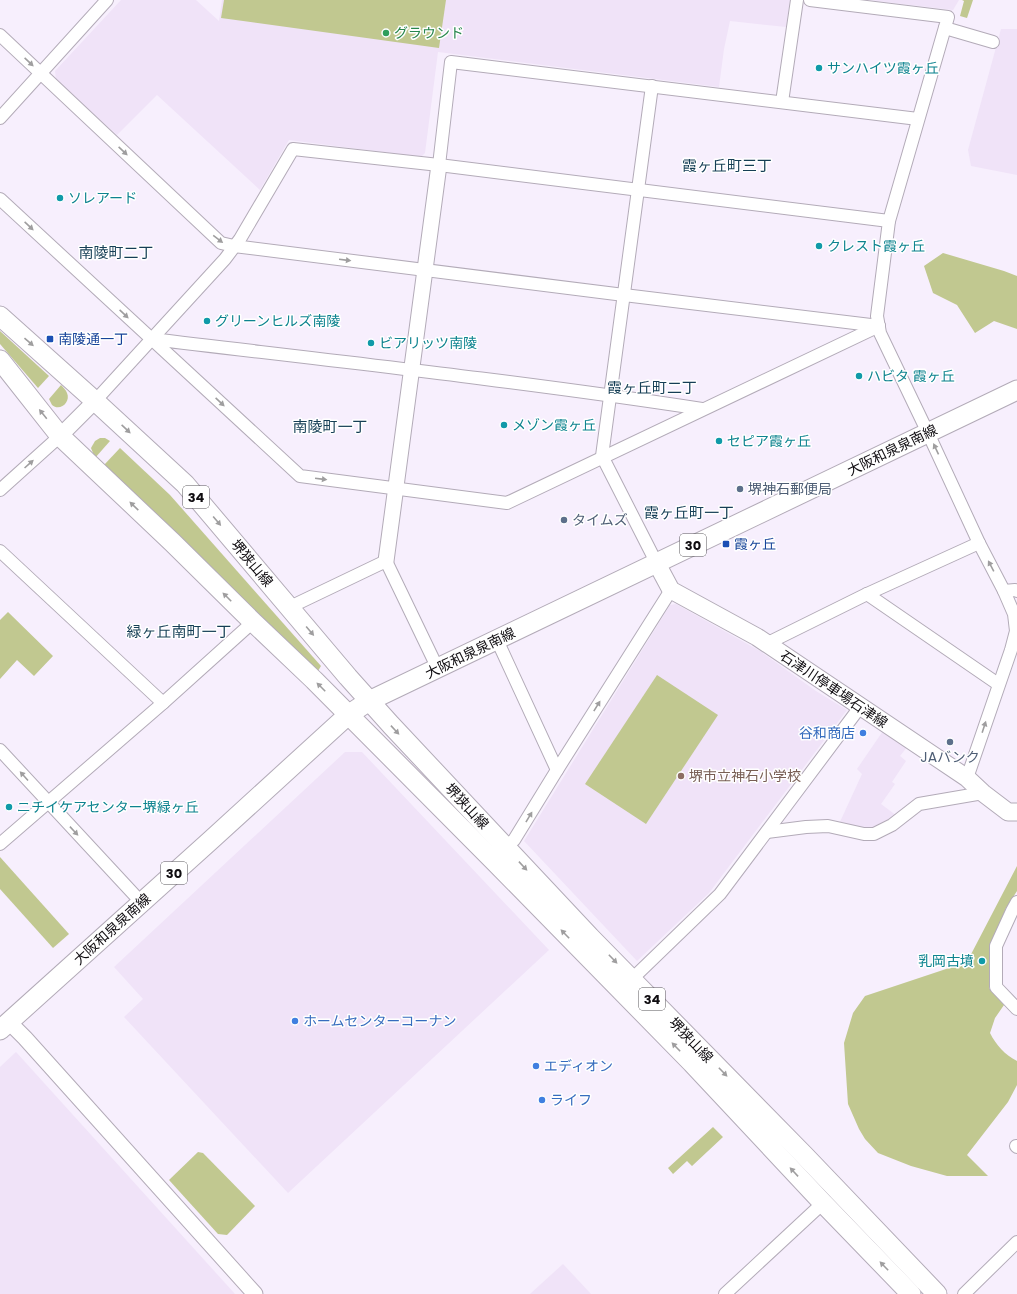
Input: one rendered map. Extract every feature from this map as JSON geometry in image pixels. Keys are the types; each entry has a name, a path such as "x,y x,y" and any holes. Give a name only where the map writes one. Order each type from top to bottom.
{"main road":[{"name":"堺狭山線","path":"0,316 185,484 369,701 505,847 938,1294"},
{"name":"堺狭山線","path":"0,360 60,436 314,680 500,867 686,1057 911,1294"},
{"name":"大阪和泉泉南線","path":"4,1026 348,715 369,701 1017,390"},
{"path":"656,562 671,590"},
{"name":"石津川停車場石津線","path":"671,590 766,644 967,778 983,793 1014,816"}],"street":[{"path":"0,118 107,0"},
{"path":"782,102 797,0"},
{"path":"810,0 948,17 889,221 878,316 880,333 1014,614 1016,631 1011,650 998,684 967,778"},
{"path":"945,28 992,42"},
{"path":"0,35 221,243 234,246 879,326"},
{"path":"438,669 386,561 439,165 451,62 918,119"},
{"path":"652,86 602,456 656,562"},
{"path":"0,490 60,436 95,401 225,259 240,239 293,149 439,165 889,221"},
{"path":"0,199 300,476 507,503 602,456 879,326"},
{"path":"151,339 611,395 702,409"},
{"path":"766,644 867,594 979,543"},
{"path":"0,551 163,703"},
{"path":"290,607 386,561"},
{"path":"505,847 514,840 671,590"},
{"path":"1004,591 1017,591"},
{"path":"867,594 998,684"},
{"path":"0,844 163,703 253,622"},
{"path":"497,640 557,770"},
{"path":"632,979 720,894 860,707"},
{"path":"0,750 141,902"},
{"path":"767,832 828,826 864,834 874,834 892,825 919,804 983,793"},
{"path":"1015,909 996,946 996,987 1017,1009"},
{"path":"4,1026 35,1050 255,1294"},
{"path":"725,1294 823,1203"},
{"path":"964,1294 1017,1242"}],"shaded area":[{"path":"121,0 196,0 219,21 222,0 790,0 786,27 730,21 724,49 719,87 438,52 425,153 421,157 289,140 260,190 157,95 117,135 56,80 55,71"},
{"path":"869,0 959,0 953,10"},
{"path":"1001,29 1017,29 1017,175 971,166 968,150"},
{"name":"堺市立神石小学校","path":"676,604 760,651 816,691 847,710 709,893 637,961 524,841 670,605"},
{"path":"883,731 907,747 900,756 906,761 892,782 895,784 881,804 897,816 872,832 839,824 862,774 857,769"},
{"path":"345,752 362,752 549,950 288,1193 124,1017 143,999 114,967"},
{"path":"16,1052 235,1294 0,1294 0,1067"},
{"path":"563,1264 591,1294 530,1294"}],"green space":[{"name":"グラウンド","path":"224,0 446,0 439,48 221,18"},
{"path":"962,0 973,0 967,18 960,16 964,1"},
{"path":"943,253 1017,276 1017,329 994,321 975,333 957,305 933,293 924,266"},
{"path":"0,331 49,376 38,388 0,344"},
{"path":"61,385 67,392 67,400 61,407 55,407 49,399"},
{"path":"100,438 105,438 110,441 95,458 91,448 95,441"},
{"path":"120,448 170,495 321,666 318,671 104,465"},
{"path":"8,612 53,656 34,676 17,660 0,679 0,620"},
{"path":"657,675 718,715 646,824 585,784"},
{"path":"0,857 69,934 53,948 0,889"},
{"path":"1017,866 1017,891 1006,908 992,944 989,988 1004,1005 995,1018 990,1033 1001,1049 1017,1061 1017,1085 1008,1102 967,1155 988,1176 947,1176 911,1166 878,1153 865,1139 848,1104 844,1043 853,1013 865,996 967,962"},
{"path":"713,1127 723,1137 692,1166 687,1161 673,1174 668,1168"},
{"path":"198,1152 203,1153 255,1206 227,1235 218,1234 169,1180"}],"place":[{"name":"グラウンド","path":"386,33"},
{"name":"サンハイツ霞ヶ丘","path":"819,68"},
{"name":"ソレアード","path":"60,198"},
{"name":"クレスト霞ヶ丘","path":"819,246"},
{"name":"グリーンヒルズ南陵","path":"207,321"},
{"name":"南陵通一丁","path":"50,339"},
{"name":"ビアリッツ南陵","path":"371,343"},
{"name":"ハビタ 霞ヶ丘","path":"859,376"},
{"name":"メゾン霞ヶ丘","path":"504,425"},
{"name":"セピア霞ヶ丘","path":"719,441"},
{"name":"堺神石郵便局","path":"740,489"},
{"name":"タイムズ","path":"564,520"},
{"name":"霞ヶ丘","path":"726,544"},
{"name":"谷和商店","path":"863,733"},
{"name":"JAバンク","path":"950,742"},
{"name":"堺市立神石小学校","path":"681,776"},
{"name":"ニチイケアセンター堺緑ヶ丘","path":"9,807"},
{"name":"乳岡古墳","path":"982,961"},
{"name":"ホームセンターコーナン","path":"295,1021"},
{"name":"エディオン","path":"536,1066"},
{"name":"ライフ","path":"542,1100"}],"district":[{"name":"霞ヶ丘町三丁","path":"727,165"},
{"name":"南陵町二丁","path":"116,252"},
{"name":"霞ヶ丘町二丁","path":"652,387"},
{"name":"南陵町一丁","path":"330,426"},
{"name":"霞ヶ丘町一丁","path":"689,512"},
{"name":"緑ヶ丘南町一丁","path":"179,631"}]}
